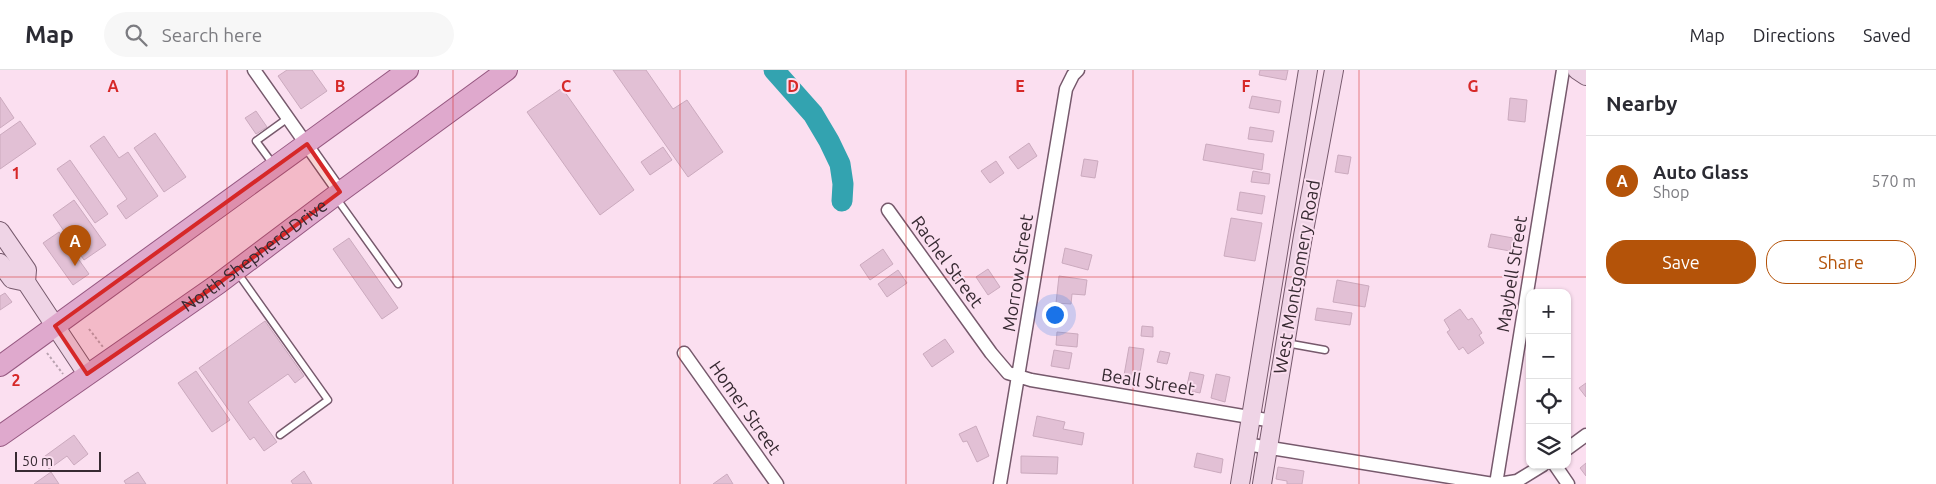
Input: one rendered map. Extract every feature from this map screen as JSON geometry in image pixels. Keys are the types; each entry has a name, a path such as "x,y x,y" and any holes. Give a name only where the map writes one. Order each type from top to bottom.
{"main road":[{"path":"0,366 408,70"},
{"name":"North Shepherd Drive","path":"0,436 236,271 507,70"},
{"name":"West Montgomery Road","path":"1240,484 1308,70"},
{"name":"West Montgomery Road","path":"1262,484 1304,227 1334,70"},
{"path":"1577,70 1586,76"},
{"path":"1282,223 1304,227"},
{"path":"0,231 27,270 26,282 87,374"},
{"path":"0,263 12,279 26,282"}],"street":[{"path":"254,70 307,144 338,194"},
{"name":"Morrow Street","path":"1000,484 1066,89 1073,74 1078,70"},
{"name":"Maybell Street","path":"1495,484 1563,70"},
{"name":"Rachel Street","path":"888,210 991,354 1008,373 1019,377"},
{"name":"Homer Street","path":"684,353 777,484"},
{"name":"Beall Street","path":"1019,377 1273,421"},
{"path":"1571,446 1586,435"},
{"path":"1246,444 1495,484 1517,481 1536,469"},
{"path":"1558,469 1568,484"}],"lane":[{"path":"275,167 256,141 288,118"},
{"path":"338,194 398,284"},
{"path":"236,271 328,400 280,435"},
{"path":"1285,343 1325,350"}],"path":[{"path":"89,329 106,352"},
{"path":"47,353 64,376"}],"highlighted area":[{"path":"307,144 340,192 218,284 87,374 55,326"}],"building":[{"path":"287,70 312,70 327,91 301,109 278,76"},
{"path":"613,70 646,70 673,109 687,100 723,152 688,177"},
{"path":"1260,70 1288,70 1286,80 1259,75"},
{"path":"562,88 634,190 600,215 527,112"},
{"path":"1252,96 1281,101 1279,113 1249,108"},
{"path":"0,97 14,118 0,128"},
{"path":"1510,98 1527,100 1525,122 1508,120"},
{"path":"256,111 267,127 256,134 245,118"},
{"path":"20,121 36,144 0,169 0,135"},
{"path":"1250,127 1274,131 1272,142 1248,139"},
{"path":"155,133 186,177 164,192 134,148"},
{"path":"104,136 119,158 128,152 158,196 126,219 117,206 127,199 90,146"},
{"path":"1029,143 1037,156 1018,169 1009,157"},
{"path":"1206,144 1264,154 1262,170 1203,160"},
{"path":"663,147 672,160 650,175 641,162"},
{"path":"1338,155 1351,157 1348,174 1335,172"},
{"path":"1084,159 1098,161 1095,178 1081,176"},
{"path":"70,160 108,214 95,223 57,169"},
{"path":"996,161 1004,173 990,183 981,171"},
{"path":"1253,171 1270,174 1269,184 1251,182"},
{"path":"1240,192 1265,196 1262,214 1237,210"},
{"path":"74,200 106,245 84,260 53,215"},
{"path":"1231,218 1262,223 1255,261 1224,256"},
{"path":"59,232 89,274 73,285 43,243"},
{"path":"1491,234 1513,238 1510,251 1488,247"},
{"path":"349,238 398,308 382,319 333,249"},
{"path":"1065,248 1092,255 1088,270 1062,263"},
{"path":"883,249 893,264 870,280 860,265"},
{"path":"988,269 1000,287 988,295 976,277"},
{"path":"898,270 907,283 887,297 878,284"},
{"path":"1059,276 1087,280 1085,295 1072,294 1071,304 1056,303"},
{"path":"1337,280 1369,286 1365,307 1333,302"},
{"path":"5,293 12,302 0,310 0,296"},
{"path":"1317,308 1352,313 1350,325 1315,320"},
{"path":"1460,309 1468,320 1472,318 1482,333 1479,335 1484,343 1468,354 1463,347 1459,350 1447,332 1450,330 1444,320"},
{"path":"265,321 304,376 295,383 288,374 248,402 277,442 264,451 254,437 250,440 199,368"},
{"path":"1142,326 1153,327 1153,337 1141,336"},
{"path":"1057,332 1078,334 1077,347 1056,345"},
{"path":"945,339 954,352 932,367 923,354"},
{"path":"1129,347 1144,349 1138,384 1123,381"},
{"path":"1054,350 1072,353 1069,369 1051,366"},
{"path":"1160,351 1170,353 1167,364 1157,362"},
{"path":"196,371 230,420 212,432 178,383"},
{"path":"1190,372 1204,375 1200,393 1186,390"},
{"path":"1216,374 1230,377 1225,402 1211,398"},
{"path":"1586,383 1586,397 1579,388"},
{"path":"1037,416 1065,422 1063,429 1084,433 1082,445 1033,436"},
{"path":"976,426 989,456 977,462 967,441 963,442 959,434"},
{"path":"74,435 88,454 74,465 67,456 49,469 41,459"},
{"path":"1197,453 1223,459 1221,473 1194,467"},
{"path":"1021,456 1058,457 1057,474 1021,473"},
{"path":"1586,463 1586,476 1580,468"},
{"path":"1278,467 1304,471 1302,484 1287,484 1287,481 1276,479"},
{"path":"304,471 312,484 293,484 291,481"},
{"path":"51,472 59,484 34,484"},
{"path":"138,472 146,484 126,484 124,481"},
{"path":"727,474 733,484 713,484"}],"waterway":[{"path":"774,70 813,114 829,141 840,164 843,184 842,201"}],"place":[{"name":"Auto Glass","path":"75,266"}]}
